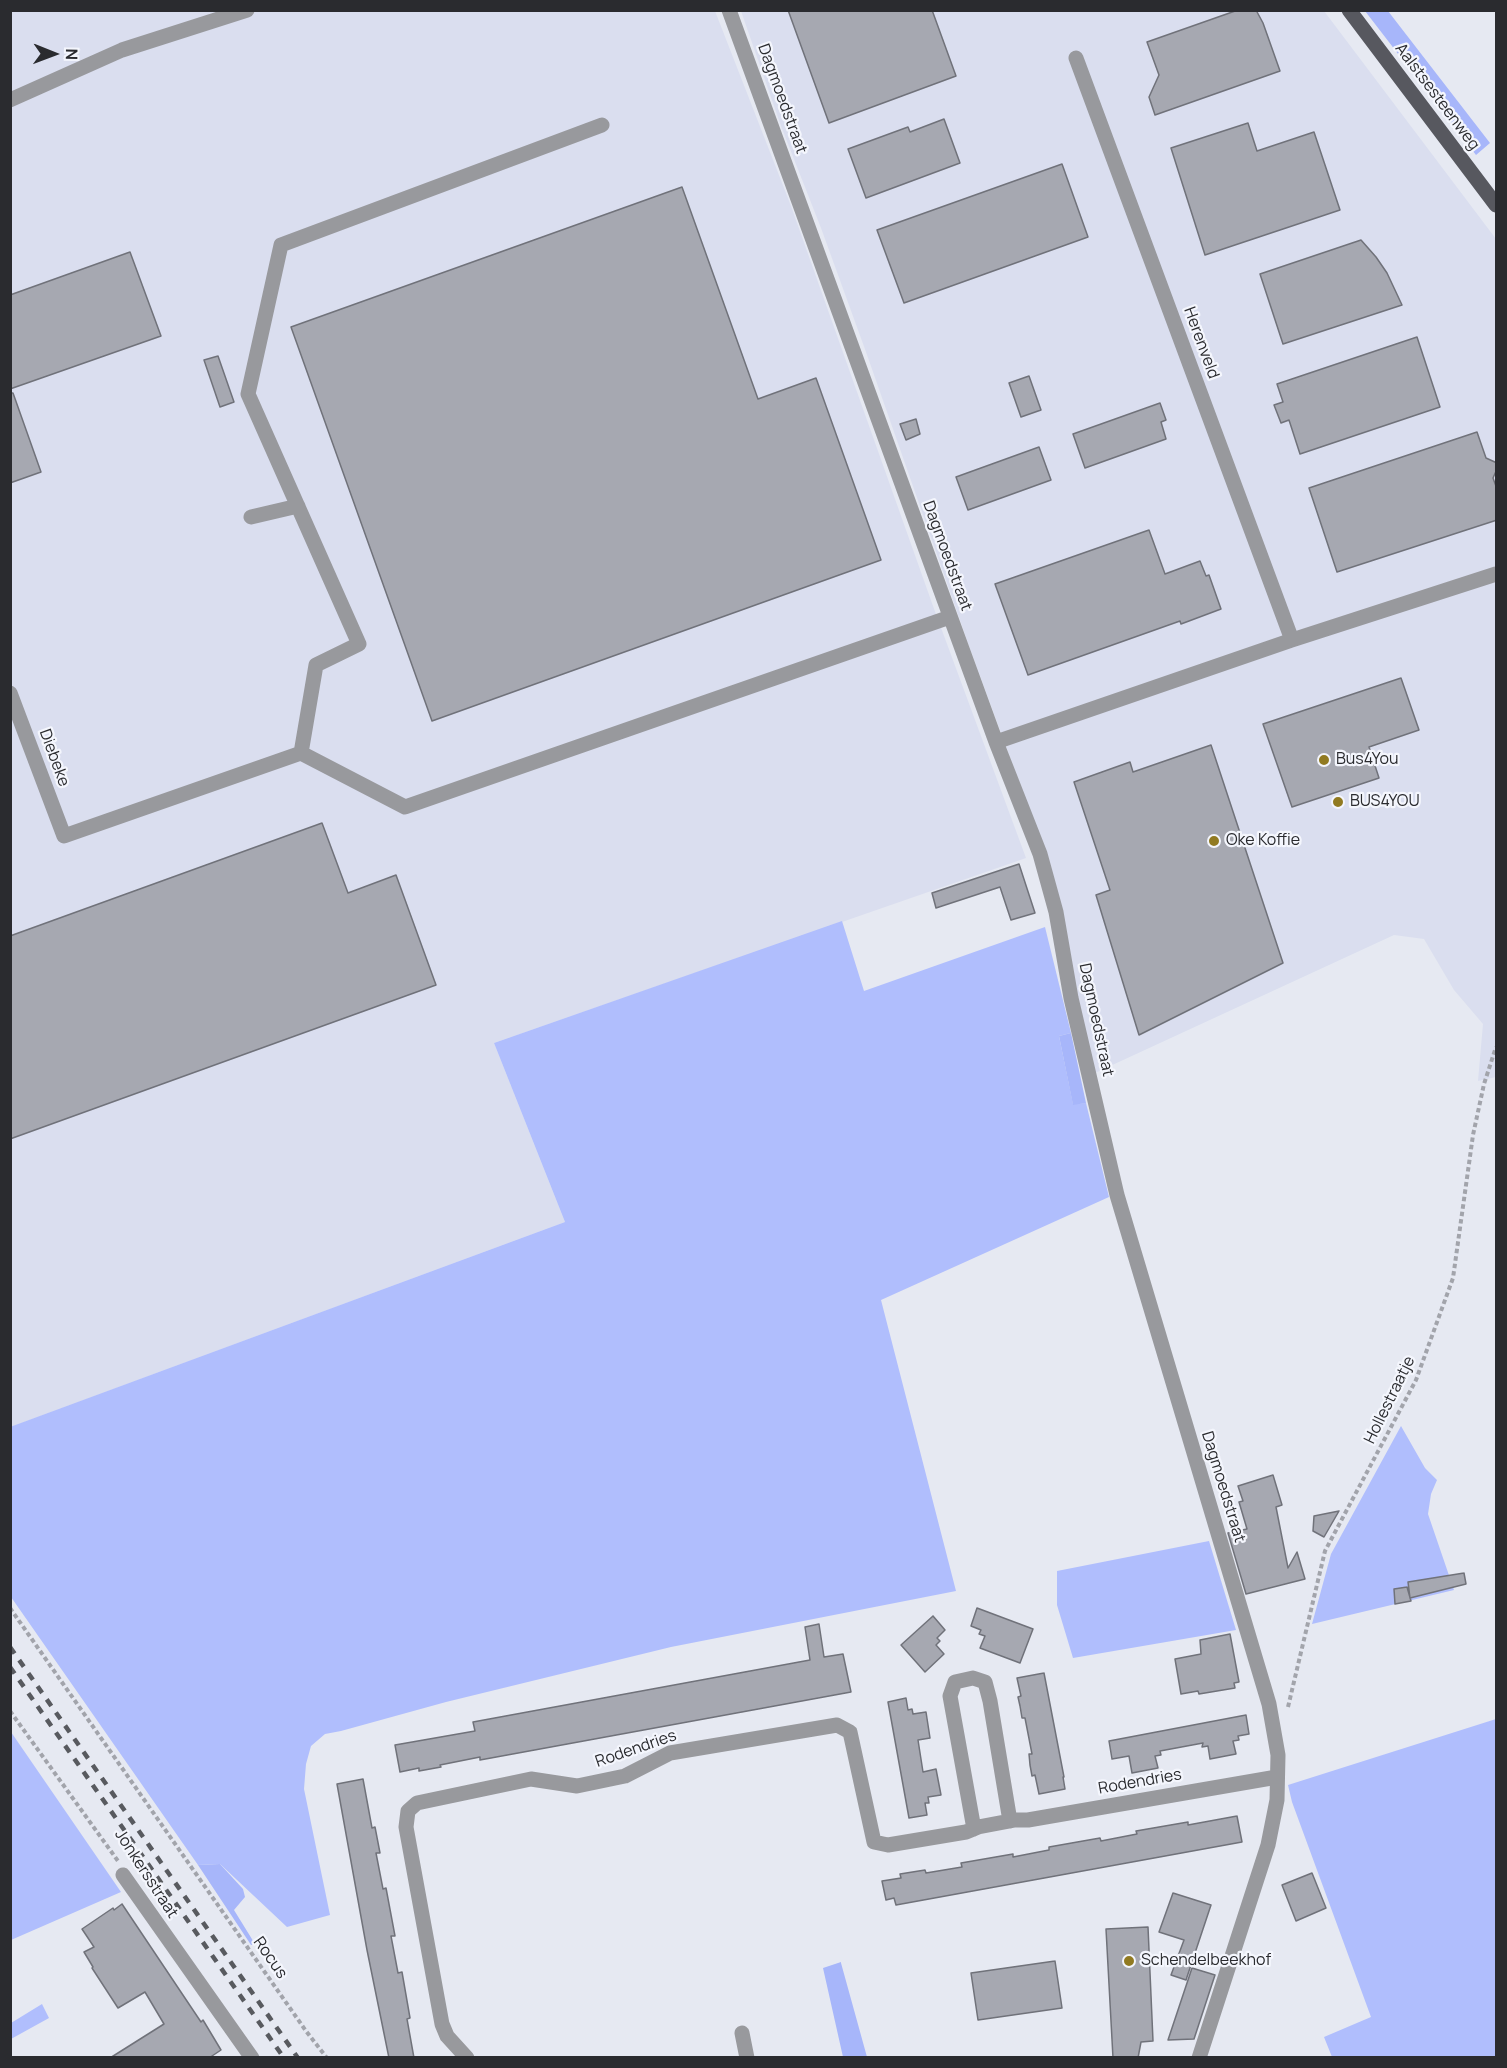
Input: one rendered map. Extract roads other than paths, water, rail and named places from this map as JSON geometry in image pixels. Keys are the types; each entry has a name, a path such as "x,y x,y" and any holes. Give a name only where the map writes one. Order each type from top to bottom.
{"main road":[{"name":"Aalstsesteenweg","path":"1349,10 1497,205"}],"street":[{"path":"10,100 122,50 247,10"},
{"name":"Dagmoedstraat","path":"729,10 996,742 1040,854 1056,912 1071,998 1117,1195 1269,1704 1278,1755 1277,1800 1268,1845 1199,2058"},
{"name":"Herenveld","path":"1076,58 1292,640"},
{"path":"602,125 281,245 248,394 359,644 316,665 301,753 405,807 950,617"},
{"path":"251,517 298,506"},
{"path":"996,742 1292,640 1497,574"},
{"name":"Diebeke","path":"10,693 64,836 301,753"},
{"path":"974,1829 950,1696 956,1682 973,1678 985,1682 990,1701 1010,1821"},
{"name":"Rodendries","path":"467,2058 465,2053 447,2036 442,2024 406,1827 408,1811 417,1803 531,1779 577,1786 607,1781 625,1776 670,1753 837,1725 850,1732 874,1842 888,1845 966,1832 1010,1821 1028,1820 1276,1777"},
{"name":"Jonkersstraat","path":"123,1875 252,2058"},
{"path":"742,2033 747,2058"}],"railway":[{"path":"10,1647 298,2058"},
{"path":"10,1667 284,2058"}],"place":[{"name":"Bus4You","path":"1324,760"},
{"name":"BUS4YOU","path":"1338,802"},
{"name":"Oke Koffie","path":"1214,841"},
{"name":"Schendelbeekhof","path":"1129,1961"}]}
